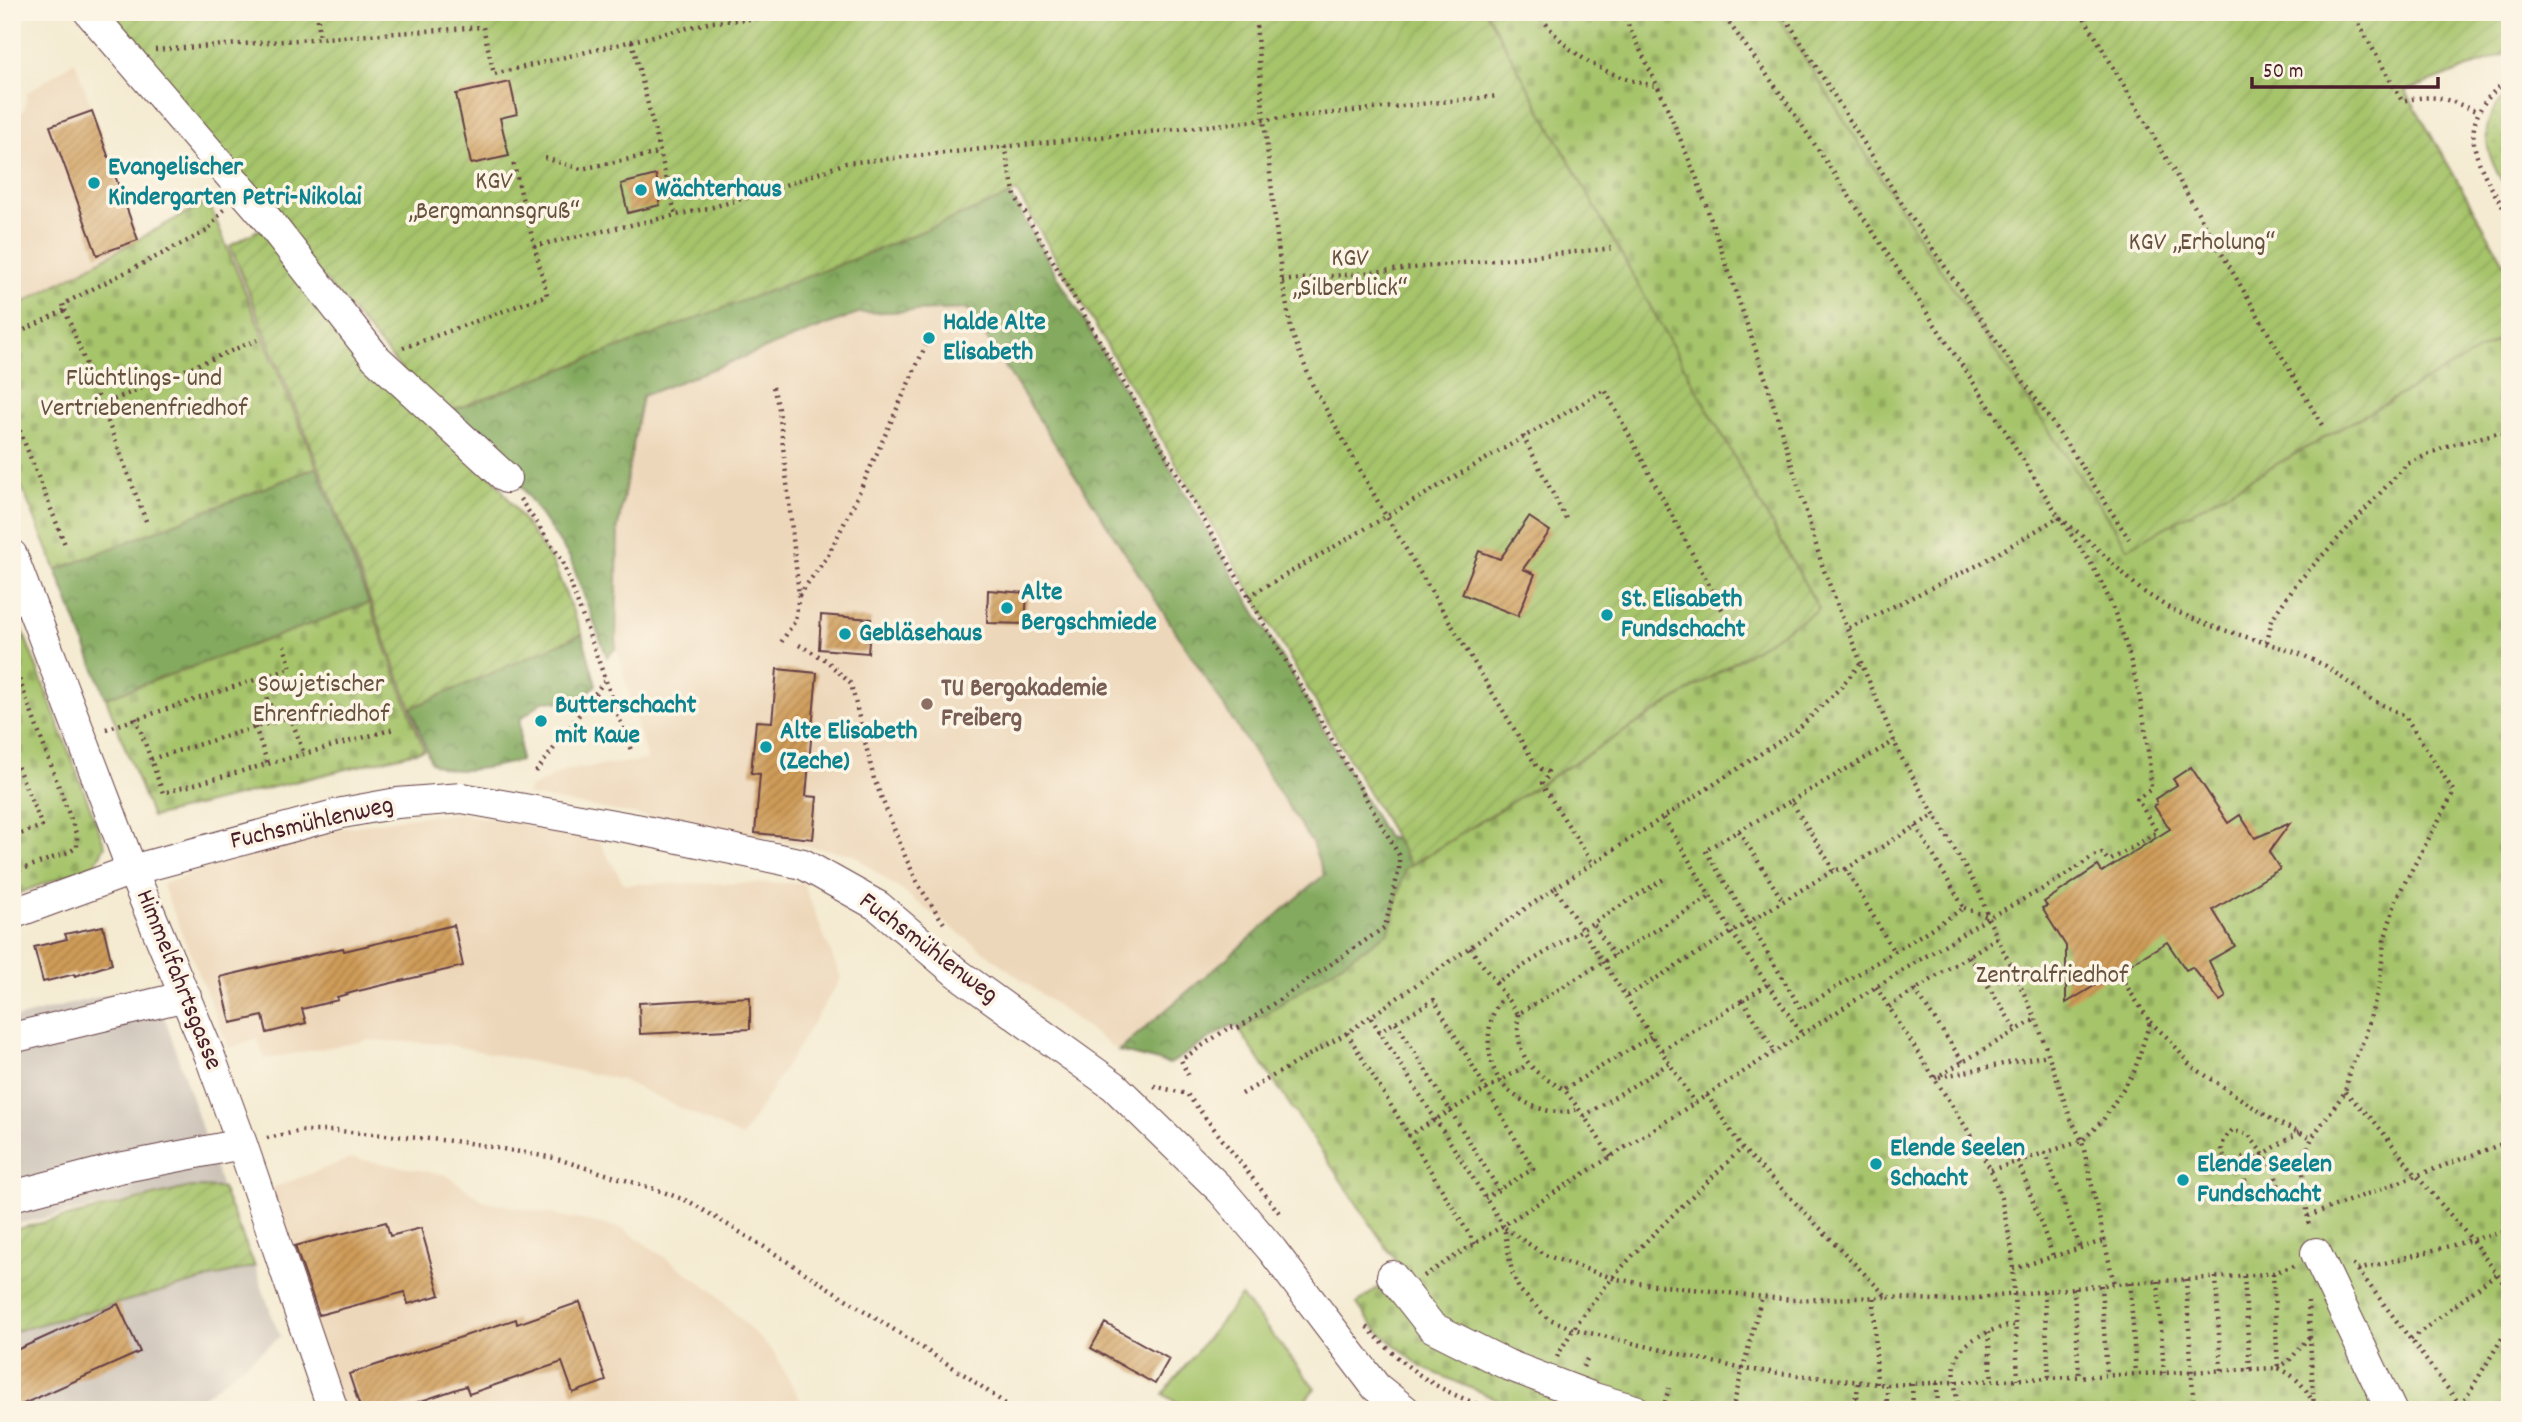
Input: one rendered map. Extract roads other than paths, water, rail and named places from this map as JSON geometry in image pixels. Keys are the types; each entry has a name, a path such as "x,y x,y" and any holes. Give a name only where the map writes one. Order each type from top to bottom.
{"street":[{"path":"89,12 263,214 376,358 506,478"},
{"name":"Himmelfahrtsgasse","path":"12,555 132,870 186,996 243,1144 332,1410"},
{"name":"Fuchsmühlenweg","path":"12,914 132,870 342,813 397,803 462,798 636,829 803,864 878,906 957,973 1114,1086 1222,1191 1272,1250 1376,1387 1405,1410"},
{"path":"12,1038 186,996"},
{"path":"12,1196 119,1168 243,1144"},
{"path":"2320,1261 2391,1410"},
{"path":"1397,1283 1432,1327 1508,1365 1594,1398 1635,1410"}],"place":[{"name":"Evangelischer Kindergarten Petri-Nikolai","path":"94,183"},
{"name":"Wächterhaus","path":"641,190"},
{"name":"Halde Alte Elisabeth","path":"929,338"},
{"name":"Alte Bergschmiede","path":"1007,608"},
{"name":"St. Elisabeth Fundschacht","path":"1607,615"},
{"name":"Gebläsehaus","path":"845,634"},
{"name":"TU Bergakademie Freiberg","path":"927,704"},
{"name":"Butterschacht mit Kaue","path":"541,721"},
{"name":"Alte Elisabeth (Zeche)","path":"766,747"},
{"name":"Elende Seelen Schacht","path":"1876,1164"},
{"name":"Elende Seelen Fundschacht","path":"2183,1180"}],"park label":[{"name":"KGV „Bergmannsgruß“","path":"494,197"},
{"name":"KGV „Erholung“","path":"2202,243"},
{"name":"KGV „Silberblick“","path":"1350,274"},
{"name":"Flüchtlings- und Vertriebenenfriedhof","path":"144,394"},
{"name":"Sowjetischer Ehrenfriedhof","path":"321,700"},
{"name":"Zentralfriedhof","path":"2052,976"}]}
